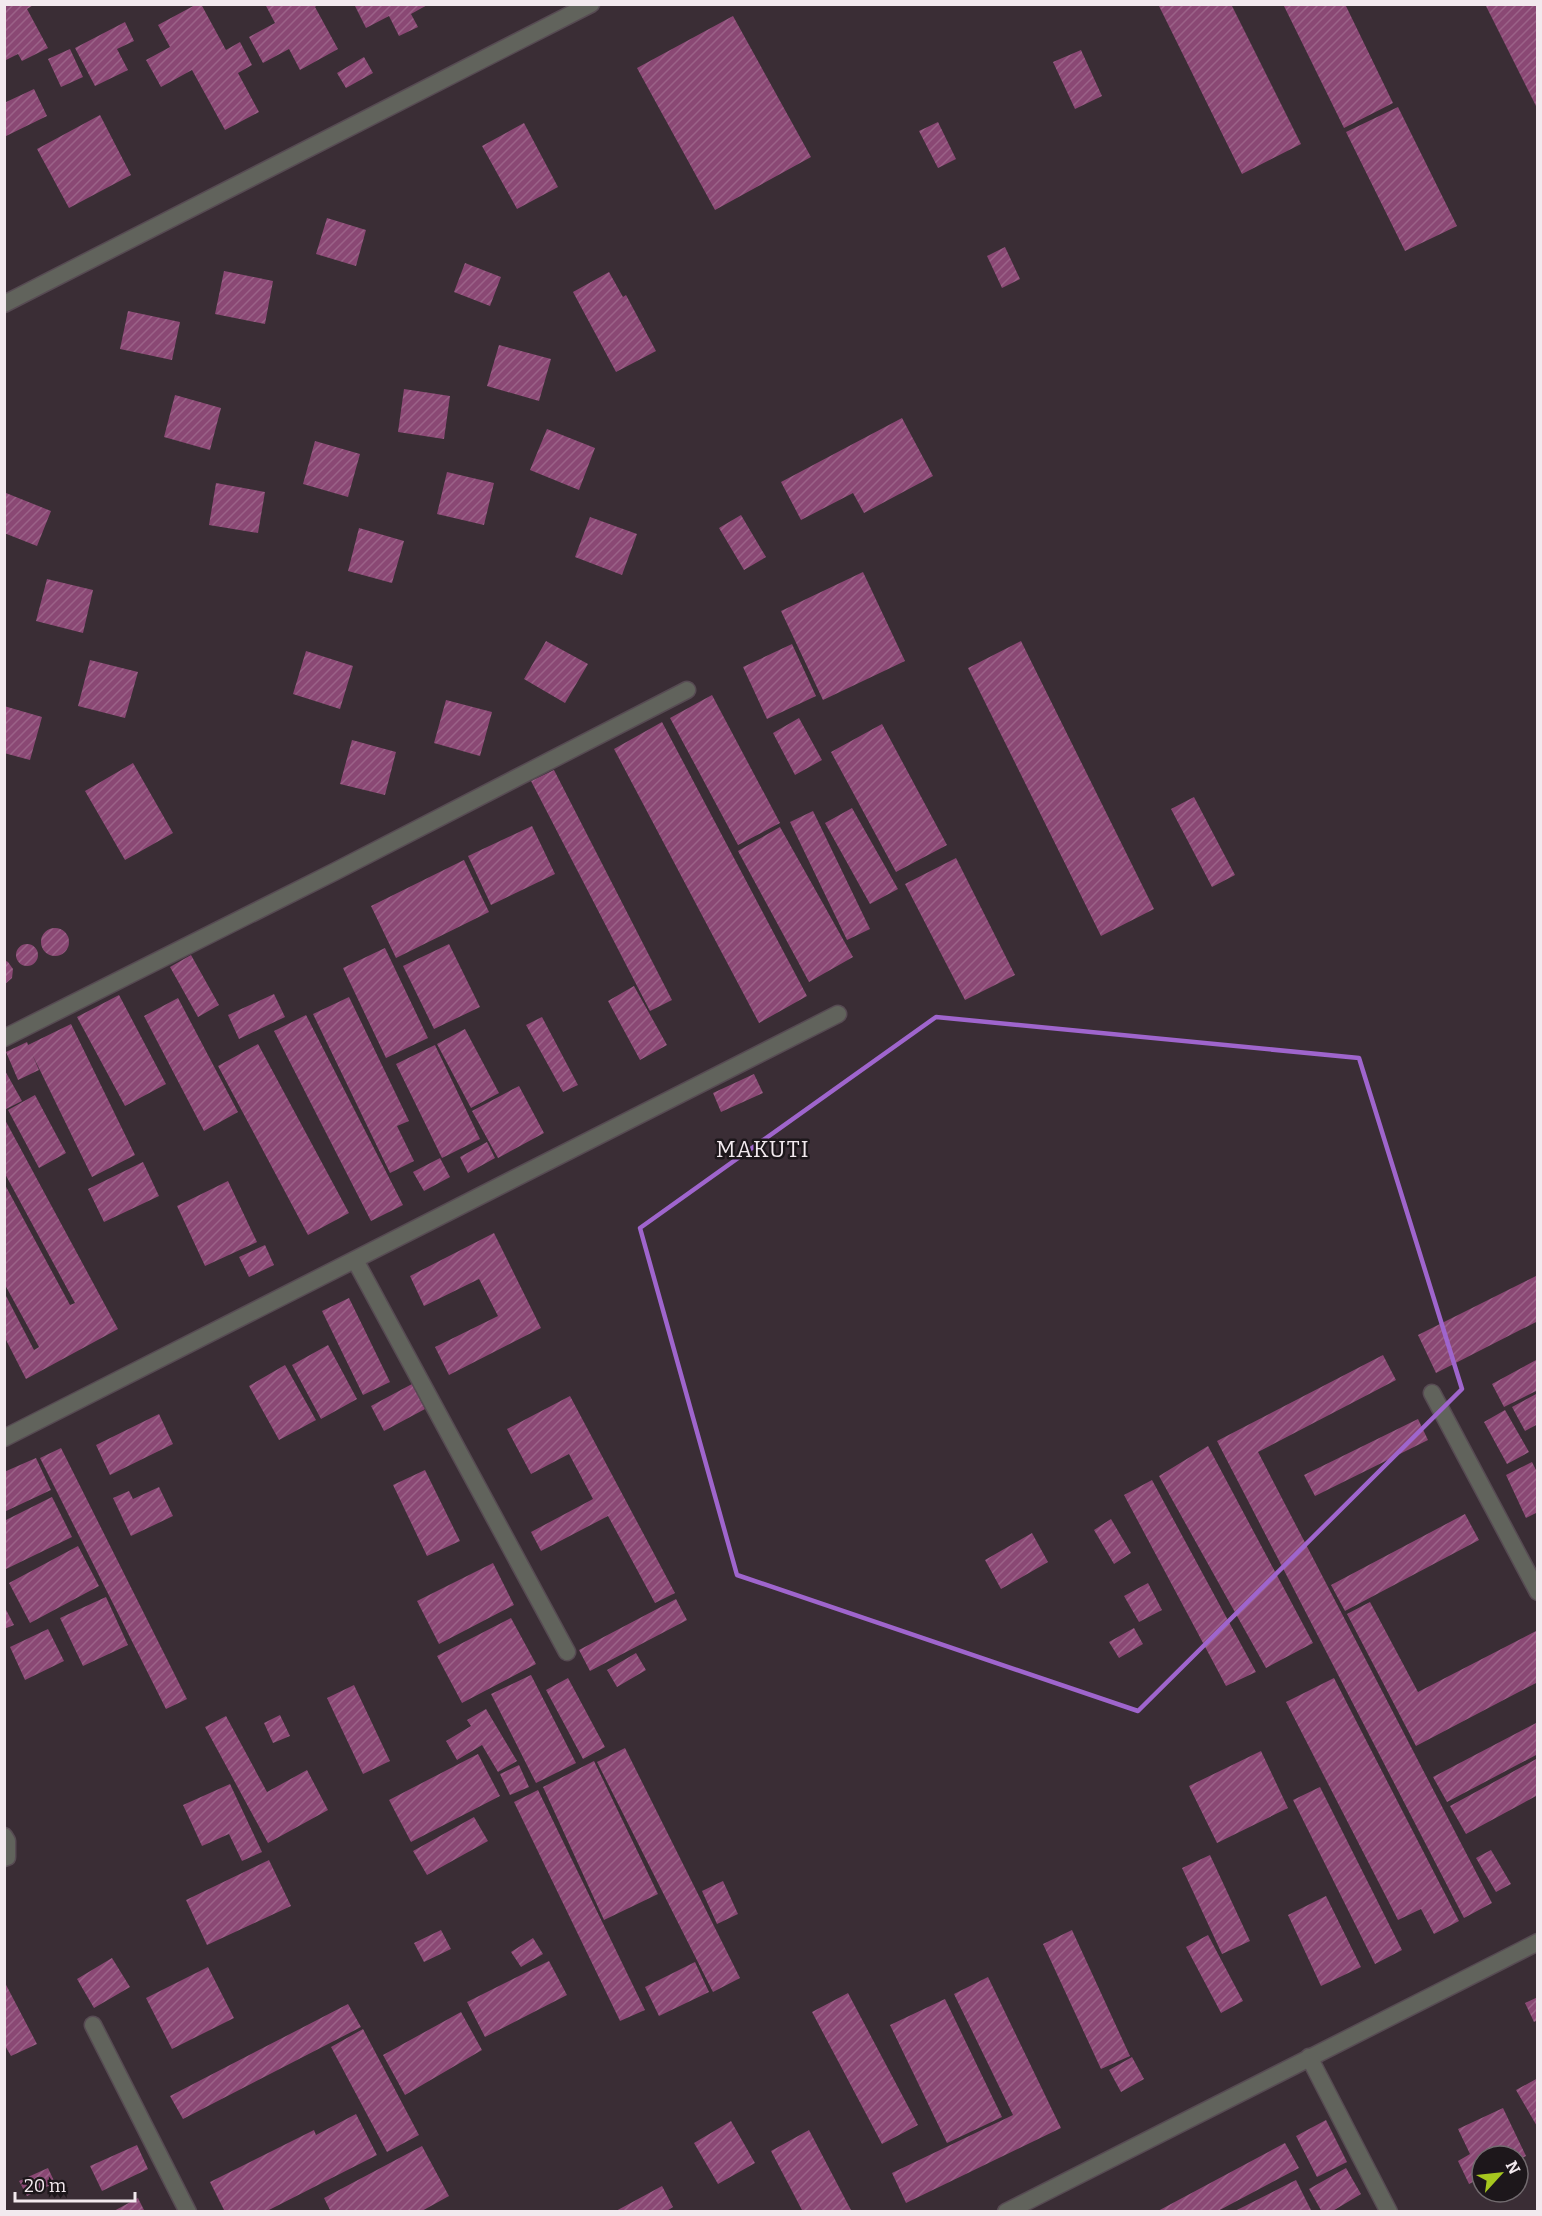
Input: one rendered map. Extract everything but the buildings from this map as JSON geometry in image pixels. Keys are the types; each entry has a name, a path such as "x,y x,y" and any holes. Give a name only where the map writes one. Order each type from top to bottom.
{"street":[{"path":"4,304 591,4"},
{"path":"4,1038 334,872 687,690"},
{"path":"4,1438 838,1014"},
{"path":"355,1260 567,1652"},
{"path":"1432,1393 1538,1592"},
{"path":"4,1836 7,1840 7,1857 4,1858"},
{"path":"1006,2211 1538,1942"},
{"path":"93,2025 188,2211"},
{"path":"1309,2057 1389,2211"}],"highlighted area":[{"path":"936,1017 1359,1058 1462,1389 1138,1711 737,1575 640,1228"}],"district":[{"name":"MAKUTI","path":"763,1149"}]}
